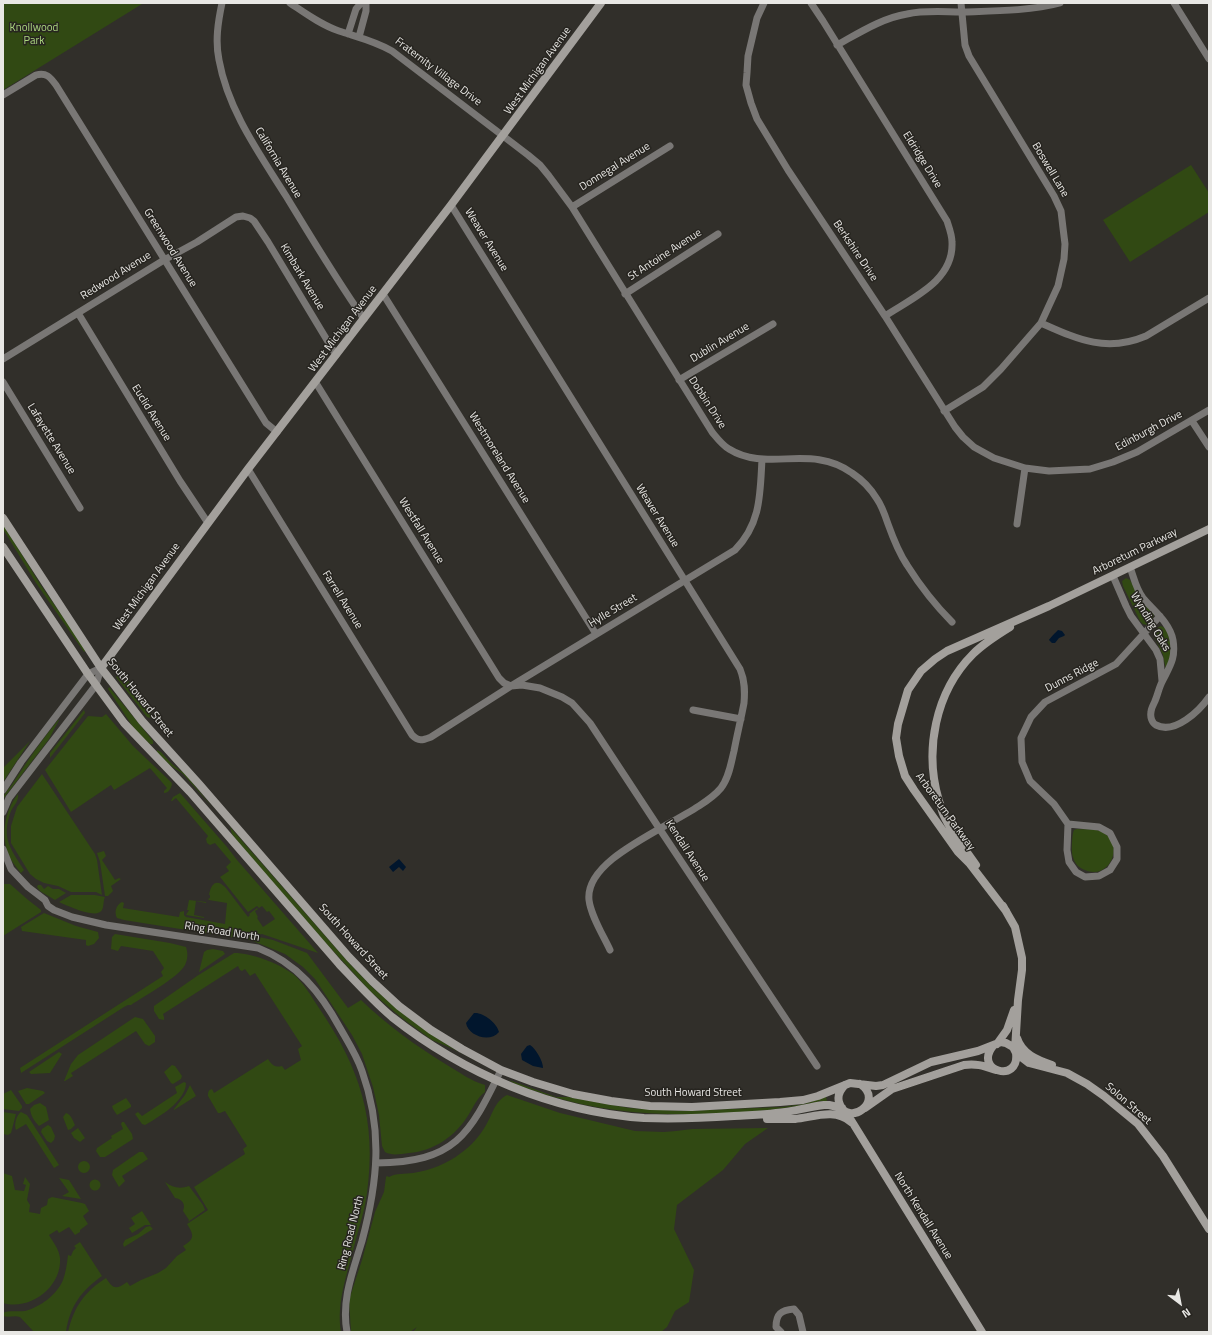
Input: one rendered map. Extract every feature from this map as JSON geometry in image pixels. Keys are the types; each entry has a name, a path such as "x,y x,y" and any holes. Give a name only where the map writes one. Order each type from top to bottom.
{"street":[{"name":"California Avenue","path":"222,3 217,26 216,42 218,59 227,91 235,111 344,291 364,319"},
{"name":"Fraternity Village Drive","path":"290,3 320,22 338,31 378,43 392,51 504,136"},
{"path":"348,34 356,9 361,3"},
{"path":"359,37 366,11 366,3"},
{"name":"West Michigan Avenue","path":"3,812 9,798 96,685 101,668 208,523 504,136 601,3"},
{"name":"Berkshire Drive","path":"764,3 757,18 748,56 746,85 757,119 788,170 955,427 974,447 994,458 1025,468"},
{"name":"Eldridge Drive","path":"810,3 823,21 947,221 952,241 952,251 949,261 946,269 940,277 924,291 884,316"},
{"name":"Boswell Lane","path":"944,411 983,387 1041,323 1062,274 1065,244 1061,211 1054,196 969,56 965,46 961,3"},
{"path":"837,45 874,25 905,14 920,11 962,12 1040,8 1060,3"},
{"path":"1174,3 1209,59"},
{"name":"Greenwood Avenue","path":"3,95 41,73 46,74 56,85 266,423 277,432"},
{"name":"Dobbin Drive","path":"504,136 540,165 572,207 712,432 733,452 743,455 762,459 809,458 829,461 840,465 852,473 877,498 906,565 952,622"},
{"name":"Donnegal Avenue","path":"572,207 670,146"},
{"name":"Weaver Avenue","path":"451,205 743,676 745,693 741,719 726,781 721,788 701,806 659,828 604,866 594,877 589,898 590,905 610,950"},
{"name":"Redwood Avenue","path":"3,359 236,217 243,216"},
{"name":"Kimbark Avenue","path":"243,216 254,221 336,355"},
{"name":"St Antoine Avenue","path":"625,294 718,234"},
{"name":"Westmoreland Avenue","path":"383,294 596,634"},
{"path":"1041,323 1074,338 1086,341 1110,344 1124,342 1137,340 1146,336 1209,298"},
{"name":"Euclid Avenue","path":"78,313 180,481 208,523"},
{"name":"Dublin Avenue","path":"680,380 773,324"},
{"name":"Lafayette Avenue","path":"3,382 80,508"},
{"name":"Westfall Avenue","path":"316,383 499,678 504,683 511,686"},
{"name":"Edinburgh Drive","path":"1025,468 1049,471 1090,469 1098,467 1137,452 1209,410"},
{"path":"1192,421 1209,447"},
{"name":"Hylle Street","path":"420,740 423,741 735,550 748,535 760,501 762,459"},
{"path":"1017,524 1025,468"},
{"name":"Farrell Avenue","path":"248,469 412,735 420,740"},
{"name":"South Howard Street","path":"3,518 101,668 142,720 344,951 372,981 399,1006 431,1030 501,1070 533,1082 574,1094 611,1101 650,1106 692,1107 780,1102 810,1098 845,1085"},
{"name":"Arboretum Parkway","path":"1006,911 958,852 905,776 899,756 896,738 898,724 908,690 921,671 947,651 1049,606 1209,529"},
{"name":"South Howard Street","path":"3,547 88,674 124,723 186,788 364,991 391,1016 418,1036 448,1056 496,1080 534,1095 610,1114 643,1118 708,1118 774,1114 796,1111 824,1104 844,1110"},
{"name":"Wynding Oaks","path":"1130,567 1137,588 1143,598 1160,616 1170,630 1173,638 1174,647 1171,667 1162,681 1150,712 1154,724 1161,727 1174,725 1191,716 1201,708 1209,697"},
{"name":"Wynding Oaks","path":"1113,576 1126,606 1137,625 1151,642 1160,659 1162,681"},
{"name":"Arboretum Parkway","path":"1016,1051 1018,1000 1022,970 1021,950 1015,927 944,816 933,778 933,736 938,713 946,693 958,672 973,654 992,637 1049,606"},
{"name":"Dunns Ridge","path":"1068,824 1054,804 1030,781 1022,762 1021,738 1031,717 1045,702 1116,664 1160,616"},
{"name":"West Michigan Avenue","path":"3,790 21,762 88,674 101,668"},
{"name":"Kendall Avenue","path":"511,686 522,685 540,688 562,697 572,703 590,723 817,1066"},
{"path":"693,710 741,719"},
{"path":"151,752 162,742"},
{"path":"1068,824 1099,827 1110,833 1118,846 1117,859 1110,870 1099,876 1086,877 1076,872 1069,862 1067,850 1068,824"},
{"name":"Ring Road North","path":"3,850 7,868 45,900 48,906 72,917 106,924 258,948 280,959 296,970 310,983 332,1013 362,1071 374,1114 376,1136 376,1163 366,1225 345,1304 347,1332"},
{"name":"Arboretum Parkway","path":"994,1045 1008,1030 1018,1000"},
{"path":"1016,1034 1018,1042 1026,1052 1036,1059 1060,1068 1067,1073"},
{"name":"Solon Street","path":"994,1045 1006,1043 1013,1047 1024,1060 1032,1064 1067,1073 1087,1084 1104,1096 1138,1124 1163,1156 1209,1229"},
{"path":"994,1045 988,1054 988,1059 992,1067 996,1070"},
{"path":"994,1045 978,1051 931,1062 883,1085 876,1086 855,1083 845,1085 841,1089 838,1098 839,1104 844,1110 856,1114 892,1088 964,1065 979,1064 996,1070 1010,1070 1016,1062 1016,1051"},
{"path":"376,1163 421,1159 440,1152 459,1140 470,1128 479,1114 501,1070"},
{"path":"859,1084 867,1090 869,1100 865,1108"},
{"name":"North Kendall Avenue","path":"844,1110 982,1332"},
{"path":"708,1118 792,1119 832,1115 843,1116 852,1124"},
{"path":"782,1332 776,1327 776,1319 781,1313 787,1310 794,1310 799,1315 803,1332"}],"green space":[{"name":"Knollwood Park","path":"3,3 141,3 142,4 3,90"},
{"path":"1191,165 1209,193 1209,212 1130,262 1103,220"},
{"path":"3,524 40,584 86,650 84,652 36,583 3,529"},
{"path":"1126,578 1130,580 1138,595 1154,614 1152,620 1147,625 1140,621 1123,586 1122,581"},
{"path":"1161,626 1165,628 1171,649 1170,659 1166,670 1163,655 1153,634 1157,628"},
{"path":"122,674 125,679 130,682 154,719 147,717 116,677"},
{"path":"109,687 153,741 153,744 150,744 135,730 108,689"},
{"path":"84,710 85,713 50,758 50,753"},
{"path":"106,714 133,746 171,782 171,787 166,793 164,793 167,788 150,768 114,790 111,785 71,812 45,770 88,716 102,717"},
{"path":"58,720 49,739 3,799 29,759"},
{"path":"30,741 3,782 3,768"},
{"path":"157,750 185,774 213,808 183,774 157,753"},
{"path":"42,774 95,854 102,895 96,892 71,892 36,879 30,874 11,843 11,826 17,807"},
{"path":"180,793 318,953 262,934 249,940 117,918 116,909 122,902 124,903 123,908 179,917 180,912 184,911 184,915 186,917 225,924 227,903 208,899 210,898 209,895 211,887 215,883 220,883 226,888 248,917 250,915 249,914 257,908 258,909 255,911 258,917 257,918 263,927 275,919 269,911 267,912 262,906 259,908 257,906 248,912 220,877 229,871 226,867 231,862 215,843 210,845 207,843 206,839 208,836 176,798 171,801 173,797"},
{"path":"18,794 17,801 8,820 7,836 11,849 24,870 21,873 10,858 4,833 9,809"},
{"path":"230,827 348,962 372,987 425,1030 459,1052 432,1040 403,1019 371,992 324,941 237,841 232,834"},
{"path":"1074,830 1096,830 1109,837 1113,844 1114,852 1108,866 1102,870 1094,872 1079,867 1072,855 1073,835"},
{"path":"104,851 106,856 102,860 115,880 119,878 121,879 111,886 113,891 108,896 105,896 100,862 97,853"},
{"path":"3,884 10,884 41,910 41,912 3,936"},
{"path":"38,885 41,885 44,889 48,886 66,893 55,900 40,891 37,887"},
{"path":"71,895 95,895 105,897 103,909 99,913 88,913 59,902"},
{"path":"189,900 206,902 196,901 194,915 204,918 186,915 189,910 187,910"},
{"path":"44,913 76,926 98,932 99,938 94,944 88,946 86,945 86,940 22,931 21,927"},
{"path":"115,934 186,947 186,963 176,975 160,986 131,1005 124,1007 21,1073 20,1068 163,976 161,972 164,968 153,951 121,946 118,951 111,949 112,937"},
{"path":"259,937 273,940 307,953 348,1008 361,1000 402,1035 465,1076 485,1085 485,1092 478,1099 458,1129 436,1146 418,1152 390,1154 385,1152 382,1146 379,1115 373,1087 362,1054 352,1035 315,979 303,967 285,954 253,941"},
{"path":"213,949 223,951 225,954 199,972 204,952"},
{"path":"234,953 257,957 272,963 287,970 301,981 333,1030 345,1052 355,1074 362,1096 367,1118 369,1142 367,1193 341,1298 341,1332 68,1332 73,1315 81,1301 98,1283 106,1278 115,1287 127,1282 130,1286 166,1268 177,1256 186,1250 183,1246 190,1241 192,1236 187,1224 208,1210 194,1187 245,1154 243,1149 247,1146 225,1111 218,1113 208,1096 209,1091 212,1089 214,1093 268,1059 274,1066 282,1066 285,1070 301,1060 298,1049 302,1046 255,973 250,976 245,969 242,971 238,966 163,1014 164,1020 159,1019 154,1011 154,1006 197,976"},
{"path":"135,1017 143,1019 155,1036 155,1042 149,1046 145,1044 136,1031 71,1073 73,1076 64,1081 71,1064 78,1055"},
{"path":"59,1052 62,1054 50,1073 31,1074 29,1072"},
{"path":"172,1065 175,1066 182,1076 181,1079 173,1084 164,1072"},
{"path":"509,1080 556,1097 568,1097 629,1108 684,1111 782,1107 804,1104 826,1097 827,1101 774,1109 728,1113 659,1114 615,1110 592,1106 547,1095"},
{"path":"184,1082 186,1083 185,1090 182,1096 171,1108 145,1125 142,1124 135,1114 138,1112 142,1116 177,1093 175,1087"},
{"path":"190,1085 196,1096 174,1110 185,1095"},
{"path":"27,1088 43,1091 45,1093 29,1104 26,1104 18,1091"},
{"path":"11,1090 22,1106 19,1111 3,1109 3,1094"},
{"path":"507,1095 560,1113 635,1131 664,1132 692,1129 768,1128 745,1144 723,1170 677,1205 674,1229 694,1270 689,1302 675,1311 667,1327 661,1332 413,1332 417,1327 410,1332 351,1332 349,1300 375,1212 384,1192 386,1177 426,1170 456,1157 478,1137 484,1129 496,1105"},
{"path":"126,1098 131,1107 117,1115 112,1106"},
{"path":"40,1103 46,1107 49,1120 39,1126 33,1118 30,1109 34,1105"},
{"path":"3,1112 16,1114 11,1133 8,1135 3,1134"},
{"path":"21,1112 27,1115 59,1165 54,1168 26,1124 16,1130 16,1120"},
{"path":"66,1113 71,1116 75,1125 68,1130 63,1117"},
{"path":"124,1122 132,1134 133,1139 105,1157 100,1157 96,1151 97,1148 112,1138 111,1136 123,1129 121,1124"},
{"path":"48,1125 51,1127 55,1136 51,1143 47,1141 41,1132 42,1129"},
{"path":"78,1128 85,1138 80,1142 74,1138 71,1133"},
{"path":"139,1152 143,1152 148,1159 122,1176 125,1181 119,1187 112,1175 113,1170"},
{"path":"84,1161 88,1163 90,1167 88,1171 84,1173 80,1171 78,1167 80,1163"},
{"path":"3,1173 12,1176 15,1190 24,1191 26,1185 23,1184 25,1177 30,1184 27,1200 30,1205 29,1212 40,1214 41,1208 47,1205 48,1199 52,1197 85,1204 89,1211 83,1216 88,1224 75,1235 69,1227 59,1233 57,1230 49,1235 60,1258 56,1278 50,1287 33,1300 13,1305 3,1303"},
{"path":"59,1178 69,1180 81,1199 62,1196 69,1192"},
{"path":"95,1179 99,1181 101,1185 99,1189 95,1191 91,1189 89,1185 91,1181"},
{"path":"165,1182 171,1186 177,1187 189,1186 205,1210 188,1222 189,1220 183,1211 183,1202 180,1199 175,1198"},
{"path":"142,1211 151,1225 145,1225 132,1233 129,1228 135,1224 131,1218"},
{"path":"150,1226 153,1229 124,1247 123,1244 125,1240"},
{"path":"80,1242 102,1276 82,1293 70,1314 66,1332 34,1332 20,1317 3,1316 3,1313 5,1312 25,1311 36,1307 57,1291 66,1271 68,1255 71,1256 76,1248 74,1246"}],"water":[{"path":"1058,630 1062,631 1065,635 1059,638 1055,643 1052,643 1049,640"},
{"path":"399,859 406,867 403,871 399,867 393,872 389,867"},
{"path":"474,1013 481,1014 489,1019 496,1025 499,1032 490,1037 485,1037 471,1031 466,1023"},
{"path":"530,1045 539,1055 543,1068 533,1066 522,1060 521,1054 527,1046"}]}
